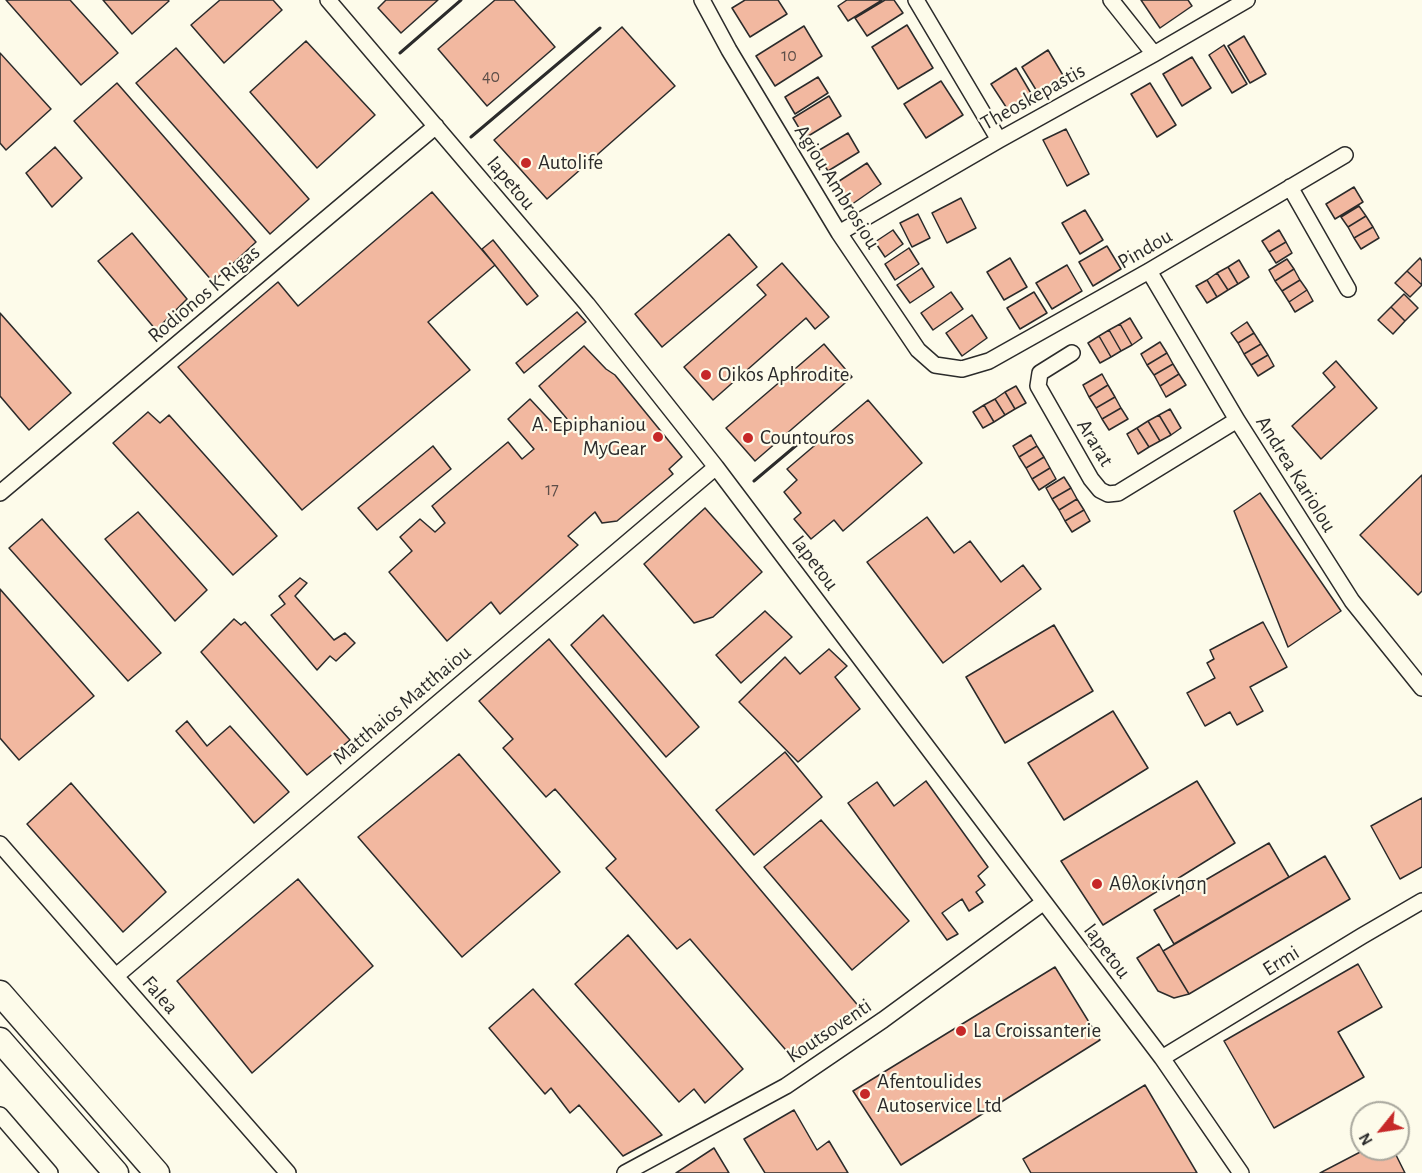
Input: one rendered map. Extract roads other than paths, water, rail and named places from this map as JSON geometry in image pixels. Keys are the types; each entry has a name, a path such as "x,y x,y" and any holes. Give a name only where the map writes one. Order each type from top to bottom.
{"highway":[{"path":"0,993 159,1173"},
{"path":"0,1040 116,1173"}],"street":[{"name":"Iapetou","path":"328,0 587,304 716,467 1162,1058 1241,1173"},
{"name":"Agiou Ambrosiou","path":"702,0 729,50 839,233 918,350 935,365 962,369"},
{"path":"916,0 999,140"},
{"path":"1111,0 1154,54"},
{"name":"Theoskepastis","path":"839,233 1247,0"},
{"name":"Rodionos K Rigas","path":"0,493 436,126"},
{"name":"Pindou","path":"962,369 988,361 1149,271 1345,155"},
{"path":"1290,187 1348,289"},
{"name":"Andrea Kariolou","path":"1149,271 1237,420 1352,601 1422,688"},
{"name":"Ararat","path":"1072,353 1040,373 1038,386 1091,478 1100,490 1108,494 1118,494 1237,420"},
{"name":"Matthaios Matthaiou","path":"116,976 716,467"},
{"name":"Falea","path":"0,844 288,1173"},
{"name":"Ermi","path":"1162,1058 1422,901"},
{"name":"Koutsoventi","path":"625,1173 786,1086 883,1020 1044,903"},
{"path":"2,1121 50,1173"}],"place":[{"name":"Autolife","path":"526,163"},
{"name":"Oikos Aphrodite","path":"706,375"},
{"name":"A. Epiphaniou MyGear","path":"658,437"},
{"name":"Countouros","path":"748,438"},
{"name":"Αθλοκίνηση","path":"1097,884"},
{"name":"La Croissanterie","path":"961,1031"},
{"name":"Afentoulides Autoservice Ltd","path":"865,1094"}]}
